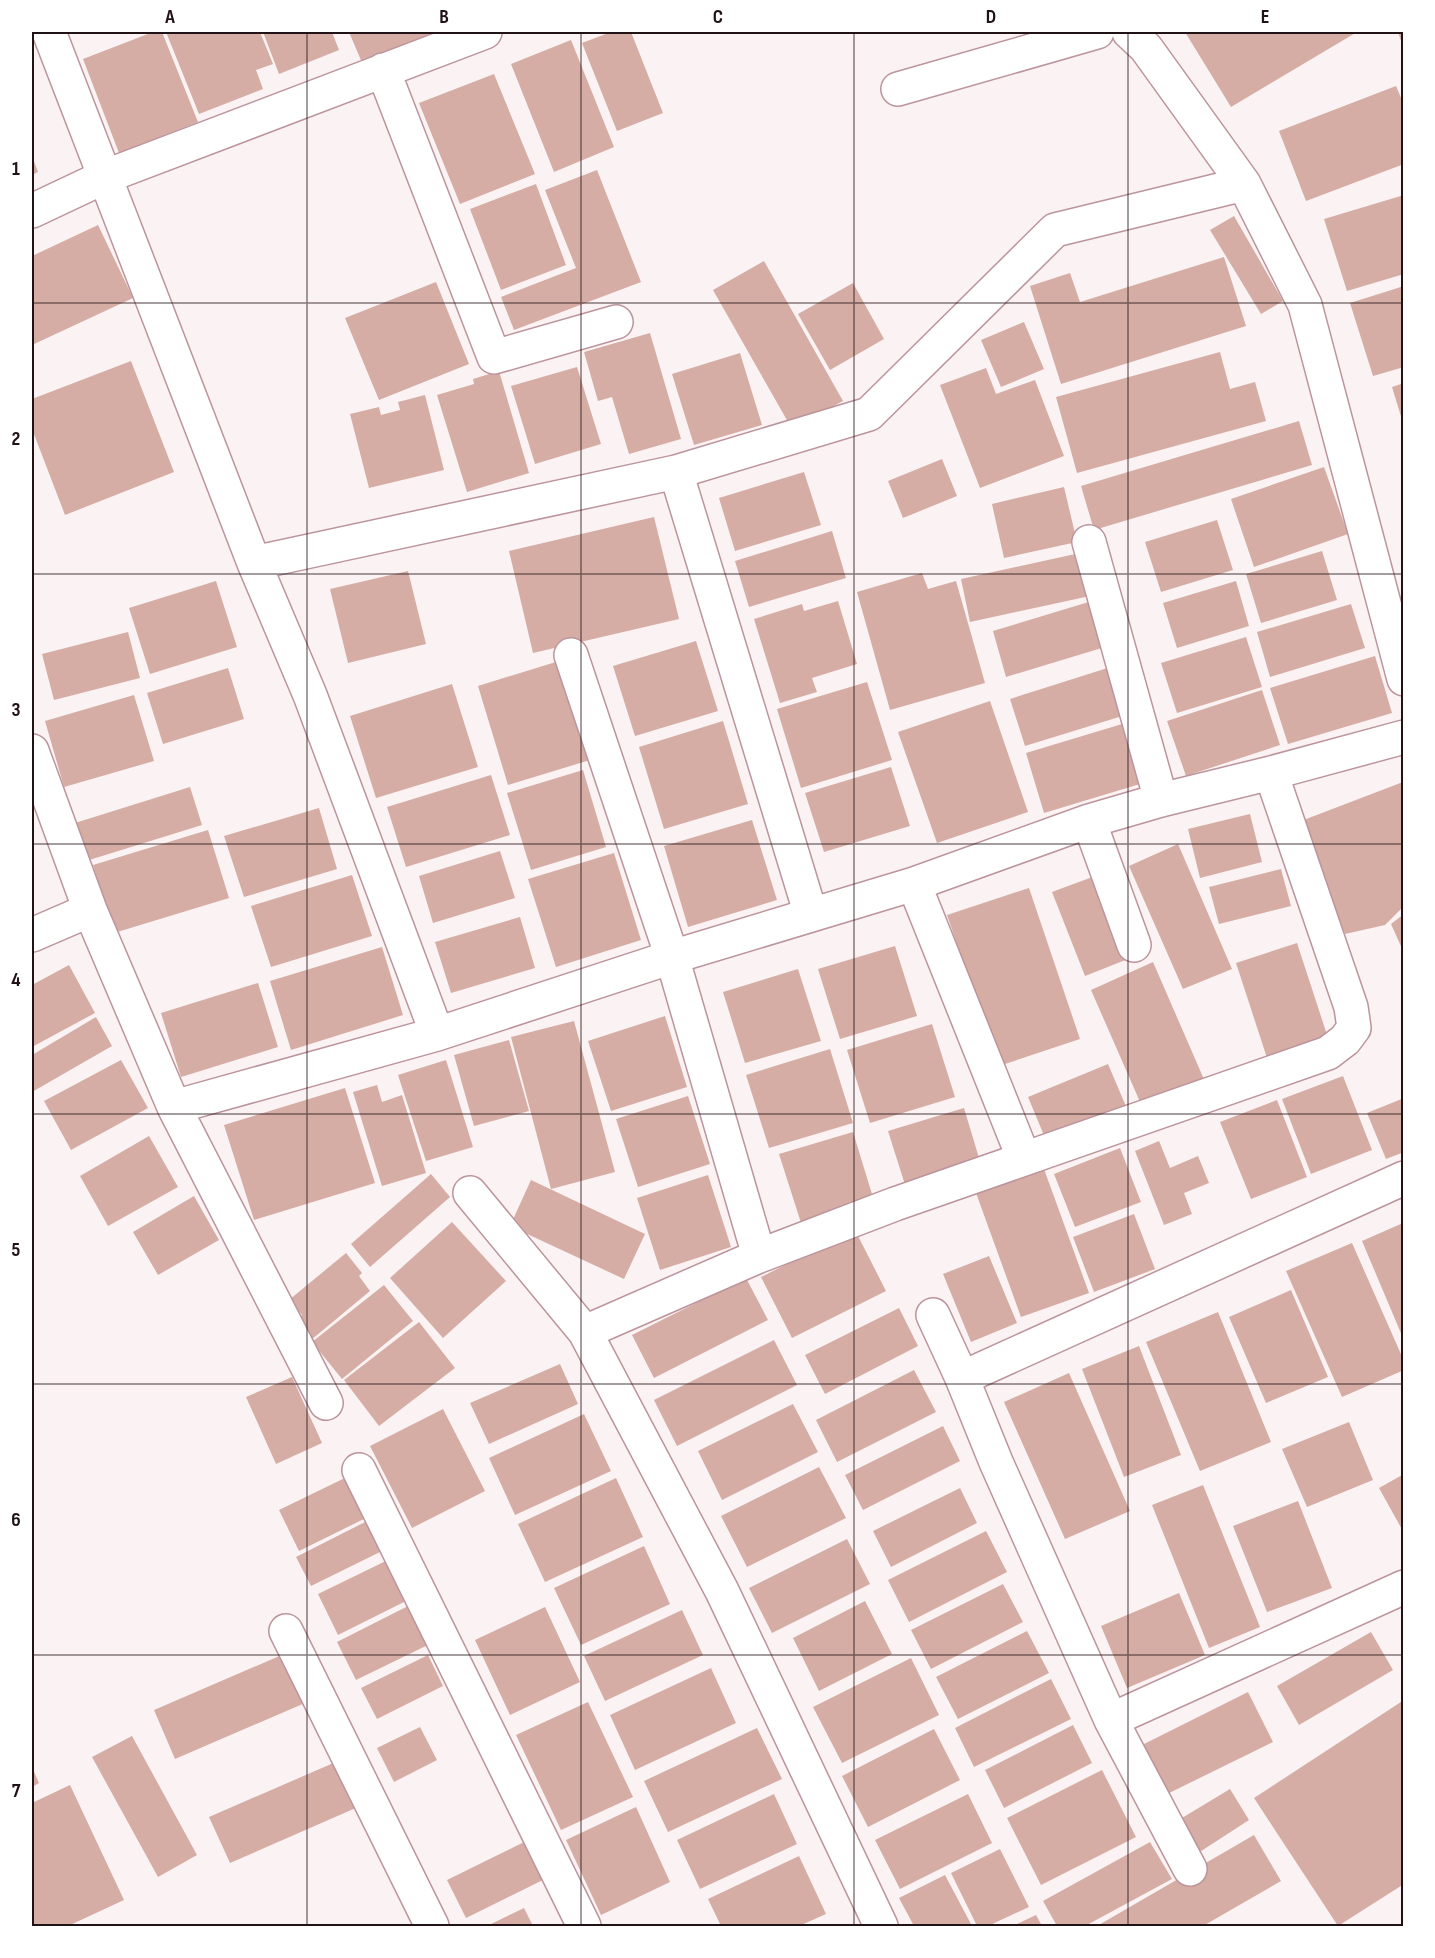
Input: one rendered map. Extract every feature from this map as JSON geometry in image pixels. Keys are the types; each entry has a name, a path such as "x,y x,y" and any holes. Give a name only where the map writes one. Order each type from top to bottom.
{"street":[{"path":"49,32 254,563 310,695 437,1034"},
{"path":"32,212 104,177 485,32"},
{"path":"898,89 1097,32"},
{"path":"1147,37 1244,184 1305,305 1401,663"},
{"path":"383,70 494,357 616,322"},
{"path":"254,563 676,472 869,414 1055,230 1244,184"},
{"path":"676,472 811,915"},
{"path":"1089,542 1161,800"},
{"path":"571,655 672,957 759,1256"},
{"path":"174,1107 437,1034 672,957 914,884 1089,821 1404,737"},
{"path":"32,751 42,805 90,910 174,1107 326,1403"},
{"path":"585,1332 759,1256 895,1204 1328,1053 1345,1040 1354,1029 1351,1007 1270,773"},
{"path":"1089,821 1134,945"},
{"path":"914,884 1024,1159"},
{"path":"32,935 90,910"},
{"path":"962,1378 1404,1178"},
{"path":"470,1193 585,1332 722,1591 881,1926"},
{"path":"933,1315 1111,1720 1190,1869"},
{"path":"359,1470 584,1926"},
{"path":"1111,1720 1404,1587"},
{"path":"286,1631 432,1926"}],"building":[{"path":"153,32 162,32 198,122 119,153 83,59"},
{"path":"166,32 260,32 273,64 256,70 263,89 199,114"},
{"path":"263,32 332,32 339,50 279,74"},
{"path":"349,32 427,32 430,39 363,65"},
{"path":"611,32 631,32 663,113 617,131 582,43"},
{"path":"1185,32 1357,32 1231,107"},
{"path":"1398,32 1404,32 1404,47 1403,47"},
{"path":"571,40 614,147 554,172 511,64"},
{"path":"494,74 535,174 460,204 419,103"},
{"path":"1396,86 1404,105 1404,164 1306,201 1279,131"},
{"path":"32,156 38,172 32,175"},
{"path":"597,170 641,282 514,330 501,297 576,268 545,190"},
{"path":"536,184 566,265 501,290 470,209"},
{"path":"1404,195 1404,274 1347,291 1324,219"},
{"path":"1234,216 1283,301 1261,314 1210,230"},
{"path":"98,225 133,298 32,345 32,256"},
{"path":"1224,257 1246,326 1061,384 1030,286 1070,273 1080,302"},
{"path":"764,261 843,401 792,429 713,290"},
{"path":"436,282 469,364 379,400 345,318"},
{"path":"853,283 884,339 830,370 798,314"},
{"path":"1404,286 1404,367 1373,376 1350,303"},
{"path":"1024,322 1044,369 1001,387 981,340"},
{"path":"650,333 681,439 629,454 612,397 598,401 584,352"},
{"path":"1220,352 1230,389 1255,382 1266,421 1077,473 1056,397"},
{"path":"740,353 762,425 694,445 672,374"},
{"path":"131,361 174,472 65,515 32,429 32,399"},
{"path":"577,367 601,444 535,464 511,386"},
{"path":"986,368 996,394 1035,380 1064,456 980,488 940,385"},
{"path":"499,371 529,473 467,492 437,395 474,384 473,379"},
{"path":"1404,383 1404,423 1403,423 1392,387"},
{"path":"425,395 444,470 369,488 350,414 379,407 381,415 400,410 398,402"},
{"path":"1299,421 1312,465 1094,530 1081,486"},
{"path":"942,459 957,496 903,518 888,481"},
{"path":"1324,467 1348,534 1254,567 1231,499"},
{"path":"804,472 821,525 735,551 719,498"},
{"path":"1064,487 1077,542 1004,558 992,504"},
{"path":"654,517 679,619 533,653 509,551"},
{"path":"1217,520 1233,570 1161,592 1145,542"},
{"path":"832,531 846,578 749,607 735,561"},
{"path":"1322,551 1337,600 1261,623 1246,574"},
{"path":"1080,553 1090,596 970,622 961,579"},
{"path":"408,571 426,644 348,663 330,589"},
{"path":"922,573 928,589 956,581 985,683 890,710 857,592"},
{"path":"216,581 237,647 150,674 129,608"},
{"path":"1236,581 1249,626 1177,648 1163,603"},
{"path":"838,601 857,664 812,678 817,692 780,703 754,619 802,604 804,611"},
{"path":"1092,601 1105,647 1006,677 993,631"},
{"path":"1351,604 1365,648 1270,677 1257,632"},
{"path":"128,632 140,678 54,700 42,654"},
{"path":"1246,637 1262,687 1177,713 1161,663"},
{"path":"696,641 718,711 635,736 613,666"},
{"path":"1375,656 1392,713 1288,744 1270,688"},
{"path":"559,661 590,760 508,785 478,686"},
{"path":"1117,665 1132,713 1025,746 1010,699"},
{"path":"228,668 244,719 163,744 147,693"},
{"path":"867,682 892,760 801,788 777,709"},
{"path":"452,684 478,767 376,798 350,716"},
{"path":"1262,690 1280,745 1186,776 1167,721"},
{"path":"134,695 154,761 64,787 45,721"},
{"path":"990,701 1028,812 937,843 898,732"},
{"path":"723,721 748,804 664,829 639,747"},
{"path":"1132,721 1150,781 1044,813 1026,753"},
{"path":"891,767 910,826 824,852 805,793"},
{"path":"583,770 606,847 531,870 507,793"},
{"path":"491,775 510,835 406,867 387,807"},
{"path":"1403,782 1404,906 1385,925 1345,934 1301,821"},
{"path":"190,787 202,825 86,861 75,823"},
{"path":"319,808 337,869 244,897 224,836"},
{"path":"1250,814 1262,862 1200,878 1188,829"},
{"path":"752,820 777,900 688,927 664,846"},
{"path":"208,830 229,898 114,933 93,865"},
{"path":"1178,844 1232,969 1183,989 1129,866"},
{"path":"500,851 515,898 433,923 419,876"},
{"path":"614,853 641,940 556,967 528,879"},
{"path":"1281,869 1291,906 1219,924 1209,887"},
{"path":"352,875 372,936 271,967 251,906"},
{"path":"1095,876 1128,959 1085,976 1052,892"},
{"path":"1029,888 1080,1039 999,1066 947,915"},
{"path":"1404,914 1404,953 1391,924"},
{"path":"520,917 535,968 451,993 435,942"},
{"path":"1297,943 1330,1044 1269,1064 1236,963"},
{"path":"895,946 917,1016 840,1039 818,969"},
{"path":"382,947 403,1015 291,1050 270,981"},
{"path":"1153,962 1206,1084 1144,1111 1091,990"},
{"path":"69,965 95,1013 32,1047 32,985"},
{"path":"798,969 821,1041 745,1063 723,992"},
{"path":"258,983 278,1047 181,1077 161,1013"},
{"path":"665,1016 687,1087 611,1111 588,1041"},
{"path":"96,1017 112,1046 32,1092 32,1055"},
{"path":"574,1021 615,1172 551,1189 511,1037"},
{"path":"932,1024 955,1097 870,1123 847,1050"},
{"path":"509,1040 529,1111 474,1126 454,1055"},
{"path":"830,1049 853,1123 769,1148 746,1075"},
{"path":"121,1060 148,1108 71,1150 44,1101"},
{"path":"446,1060 473,1147 426,1161 398,1075"},
{"path":"1108,1064 1128,1111 1048,1145 1028,1097"},
{"path":"1343,1076 1372,1150 1311,1174 1282,1099"},
{"path":"377,1085 382,1102 402,1095 426,1173 382,1186 353,1092"},
{"path":"345,1088 375,1183 254,1220 224,1125"},
{"path":"688,1096 710,1164 638,1187 616,1119"},
{"path":"1404,1098 1404,1152 1386,1159 1367,1113"},
{"path":"1277,1100 1307,1177 1251,1199 1220,1122"},
{"path":"964,1108 982,1168 907,1191 888,1131"},
{"path":"853,1132 875,1204 802,1226 779,1154"},
{"path":"149,1136 178,1187 108,1226 80,1176"},
{"path":"1159,1141 1170,1168 1198,1156 1209,1183 1184,1193 1192,1214 1164,1225 1135,1151"},
{"path":"1120,1148 1141,1202 1075,1227 1054,1174"},
{"path":"1044,1169 1089,1293 1021,1317 976,1193"},
{"path":"431,1174 450,1197 370,1267 351,1244"},
{"path":"708,1175 731,1247 660,1270 637,1198"},
{"path":"531,1180 645,1234 624,1279 510,1226"},
{"path":"194,1196 219,1240 158,1275 133,1232"},
{"path":"1134,1214 1155,1269 1094,1292 1073,1237"},
{"path":"452,1222 506,1281 443,1338 390,1278"},
{"path":"1403,1223 1403,1338 1362,1241"},
{"path":"855,1230 886,1291 792,1338 761,1277"},
{"path":"1352,1243 1404,1361 1404,1370 1342,1397 1286,1271"},
{"path":"346,1253 362,1273 359,1276 370,1291 311,1340 295,1321 302,1315 289,1300"},
{"path":"989,1256 1017,1323 971,1342 943,1274"},
{"path":"746,1278 768,1320 654,1378 632,1335"},
{"path":"384,1285 413,1321 342,1379 312,1342"},
{"path":"1291,1290 1328,1377 1266,1403 1229,1317"},
{"path":"899,1308 918,1346 825,1394 805,1355"},
{"path":"1218,1312 1271,1442 1200,1471 1146,1342"},
{"path":"419,1322 455,1368 379,1426 344,1380"},
{"path":"774,1340 797,1385 677,1446 654,1400"},
{"path":"1139,1346 1181,1455 1124,1477 1082,1369"},
{"path":"560,1364 578,1404 489,1444 470,1403"},
{"path":"914,1370 936,1412 837,1462 816,1420"},
{"path":"1069,1373 1130,1511 1065,1539 1004,1402"},
{"path":"292,1377 322,1443 276,1464 246,1397"},
{"path":"793,1404 818,1452 722,1500 698,1451"},
{"path":"443,1409 485,1491 412,1528 370,1446"},
{"path":"584,1414 611,1471 515,1515 489,1458"},
{"path":"1349,1422 1373,1480 1307,1507 1282,1449"},
{"path":"943,1426 960,1461 863,1510 845,1475"},
{"path":"819,1467 846,1518 747,1567 721,1516"},
{"path":"1404,1474 1404,1533 1379,1488"},
{"path":"351,1475 372,1515 299,1551 279,1510"},
{"path":"616,1478 643,1537 545,1582 518,1524"},
{"path":"1203,1485 1260,1627 1209,1648 1152,1505"},
{"path":"960,1488 977,1523 891,1567 873,1531"},
{"path":"1298,1501 1332,1588 1267,1612 1233,1526"},
{"path":"367,1521 382,1551 311,1586 296,1557"},
{"path":"986,1531 1007,1572 909,1622 888,1580"},
{"path":"847,1539 870,1584 772,1633 749,1588"},
{"path":"644,1546 670,1604 581,1645 554,1588"},
{"path":"394,1557 414,1597 338,1635 318,1594"},
{"path":"1003,1584 1023,1622 931,1669 911,1630"},
{"path":"1179,1593 1205,1655 1127,1688 1101,1626"},
{"path":"865,1601 892,1654 819,1691 793,1638"},
{"path":"414,1603 434,1642 356,1680 337,1642"},
{"path":"545,1607 580,1682 510,1715 475,1640"},
{"path":"682,1610 703,1655 605,1701 584,1656"},
{"path":"1027,1631 1049,1673 958,1719 936,1677"},
{"path":"1371,1632 1393,1670 1299,1725 1277,1686"},
{"path":"284,1654 305,1703 175,1759 154,1710"},
{"path":"428,1655 443,1686 377,1719 361,1688"},
{"path":"911,1658 939,1715 842,1763 813,1707"},
{"path":"711,1668 736,1723 635,1770 610,1715"},
{"path":"1051,1679 1071,1719 974,1767 955,1728"},
{"path":"1248,1692 1273,1742 1157,1799 1132,1750"},
{"path":"1404,1700 1404,1884 1338,1926 1254,1798"},
{"path":"588,1702 633,1797 561,1830 516,1735"},
{"path":"1073,1725 1092,1763 1004,1808 985,1770"},
{"path":"420,1727 437,1760 394,1782 377,1748"},
{"path":"757,1728 782,1779 668,1832 644,1781"},
{"path":"934,1729 960,1780 868,1827 842,1776"},
{"path":"132,1736 197,1855 158,1877 92,1757"},
{"path":"338,1761 358,1807 230,1863 209,1817"},
{"path":"32,1767 39,1783 32,1787"},
{"path":"1102,1770 1136,1837 1041,1885 1007,1818"},
{"path":"70,1785 124,1900 68,1926 32,1926 32,1803"},
{"path":"1230,1789 1249,1820 1192,1857 1172,1824"},
{"path":"774,1794 797,1844 700,1889 677,1840"},
{"path":"968,1794 992,1843 900,1889 875,1840"},
{"path":"636,1807 670,1882 601,1915 566,1840"},
{"path":"1254,1835 1281,1881 1203,1926 1097,1926"},
{"path":"528,1840 547,1878 466,1918 447,1880"},
{"path":"1150,1842 1172,1879 1085,1926 1057,1926 1043,1901"},
{"path":"1000,1849 1029,1907 988,1926 977,1926 951,1873"},
{"path":"799,1856 826,1914 799,1926 721,1926 708,1899"},
{"path":"945,1875 972,1926 914,1926 899,1898"},
{"path":"524,1908 533,1926 487,1926"},
{"path":"1036,1915 1042,1926 1013,1926"}]}
